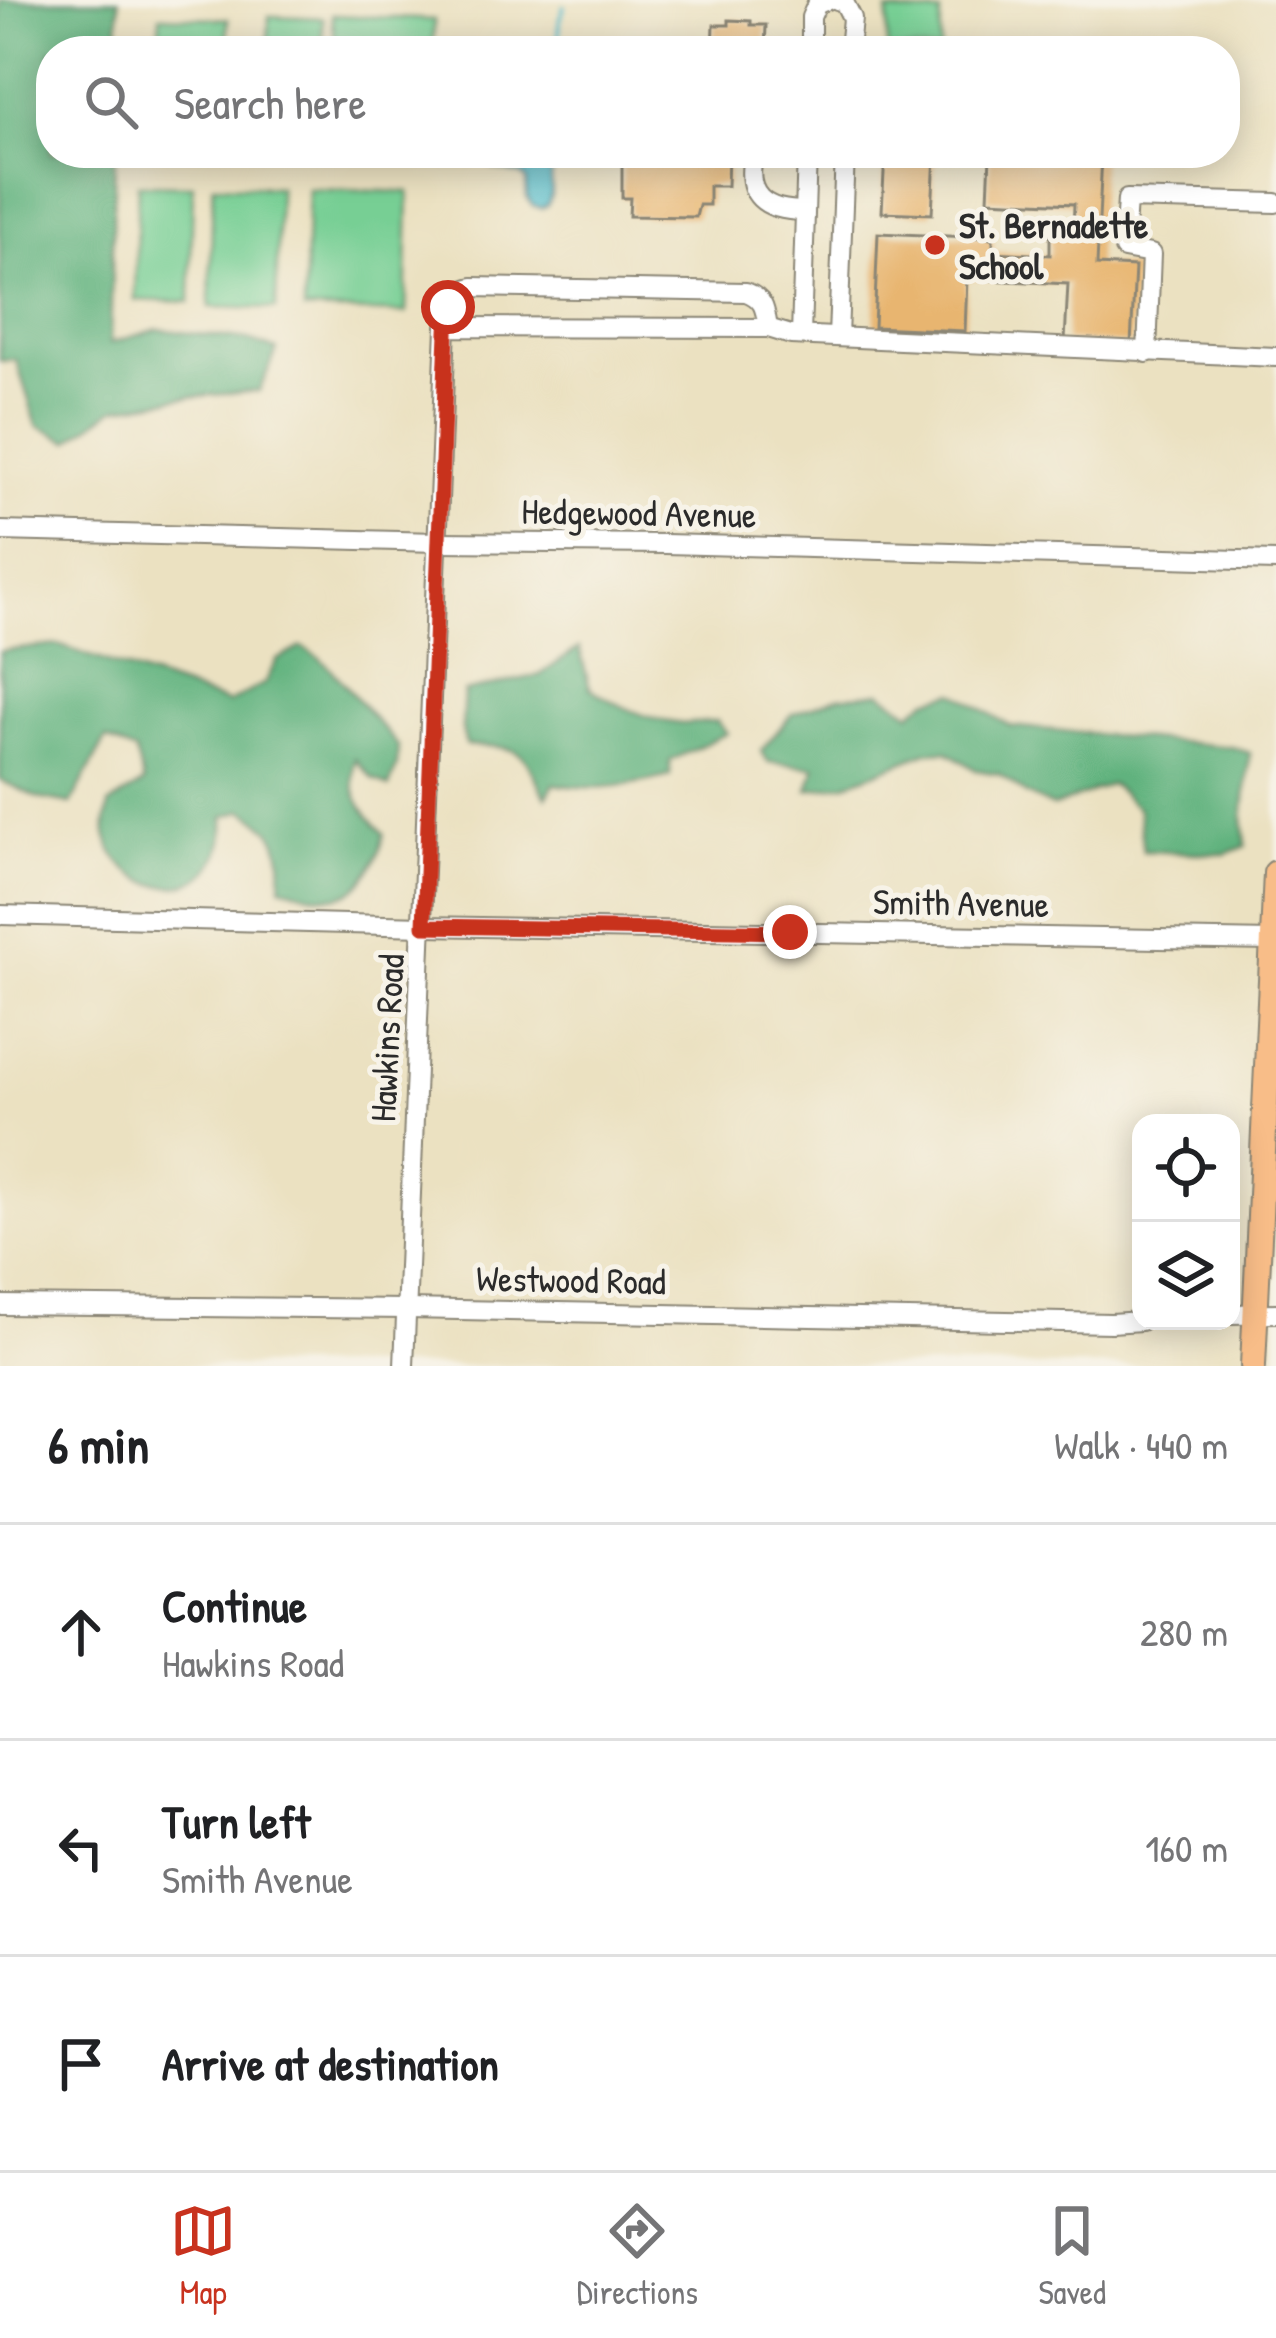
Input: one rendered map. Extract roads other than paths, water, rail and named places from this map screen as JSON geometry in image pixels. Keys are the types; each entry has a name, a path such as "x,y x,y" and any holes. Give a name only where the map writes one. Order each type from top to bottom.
{"main road":[{"path":"1253,1366 1276,873"}],"street":[{"path":"811,36 817,4 828,0"},
{"path":"837,0 844,2 852,18 850,36"},
{"path":"750,168 752,187 762,200 781,211 806,212"},
{"path":"801,335 807,168"},
{"path":"838,337 844,168"},
{"path":"1147,353 1151,254 1124,249 1127,199 1276,203"},
{"path":"768,328 763,303 746,292 473,287 452,297 446,327 768,328 801,335 1276,357"},
{"name":"Hawkins Road","path":"404,1366 446,327"},
{"name":"Hedgewood Avenue","path":"0,530 1276,561"},
{"name":"Smith Avenue","path":"0,915 1273,941"},
{"name":"Westwood Road","path":"0,1305 1132,1321"}],"water":[{"path":"493,168 550,168 552,192 547,205 532,205 521,175"}],"waterway":[{"path":"559,36 564,6"}],"place":[{"name":"St. Bernadette School","path":"935,245"}]}
